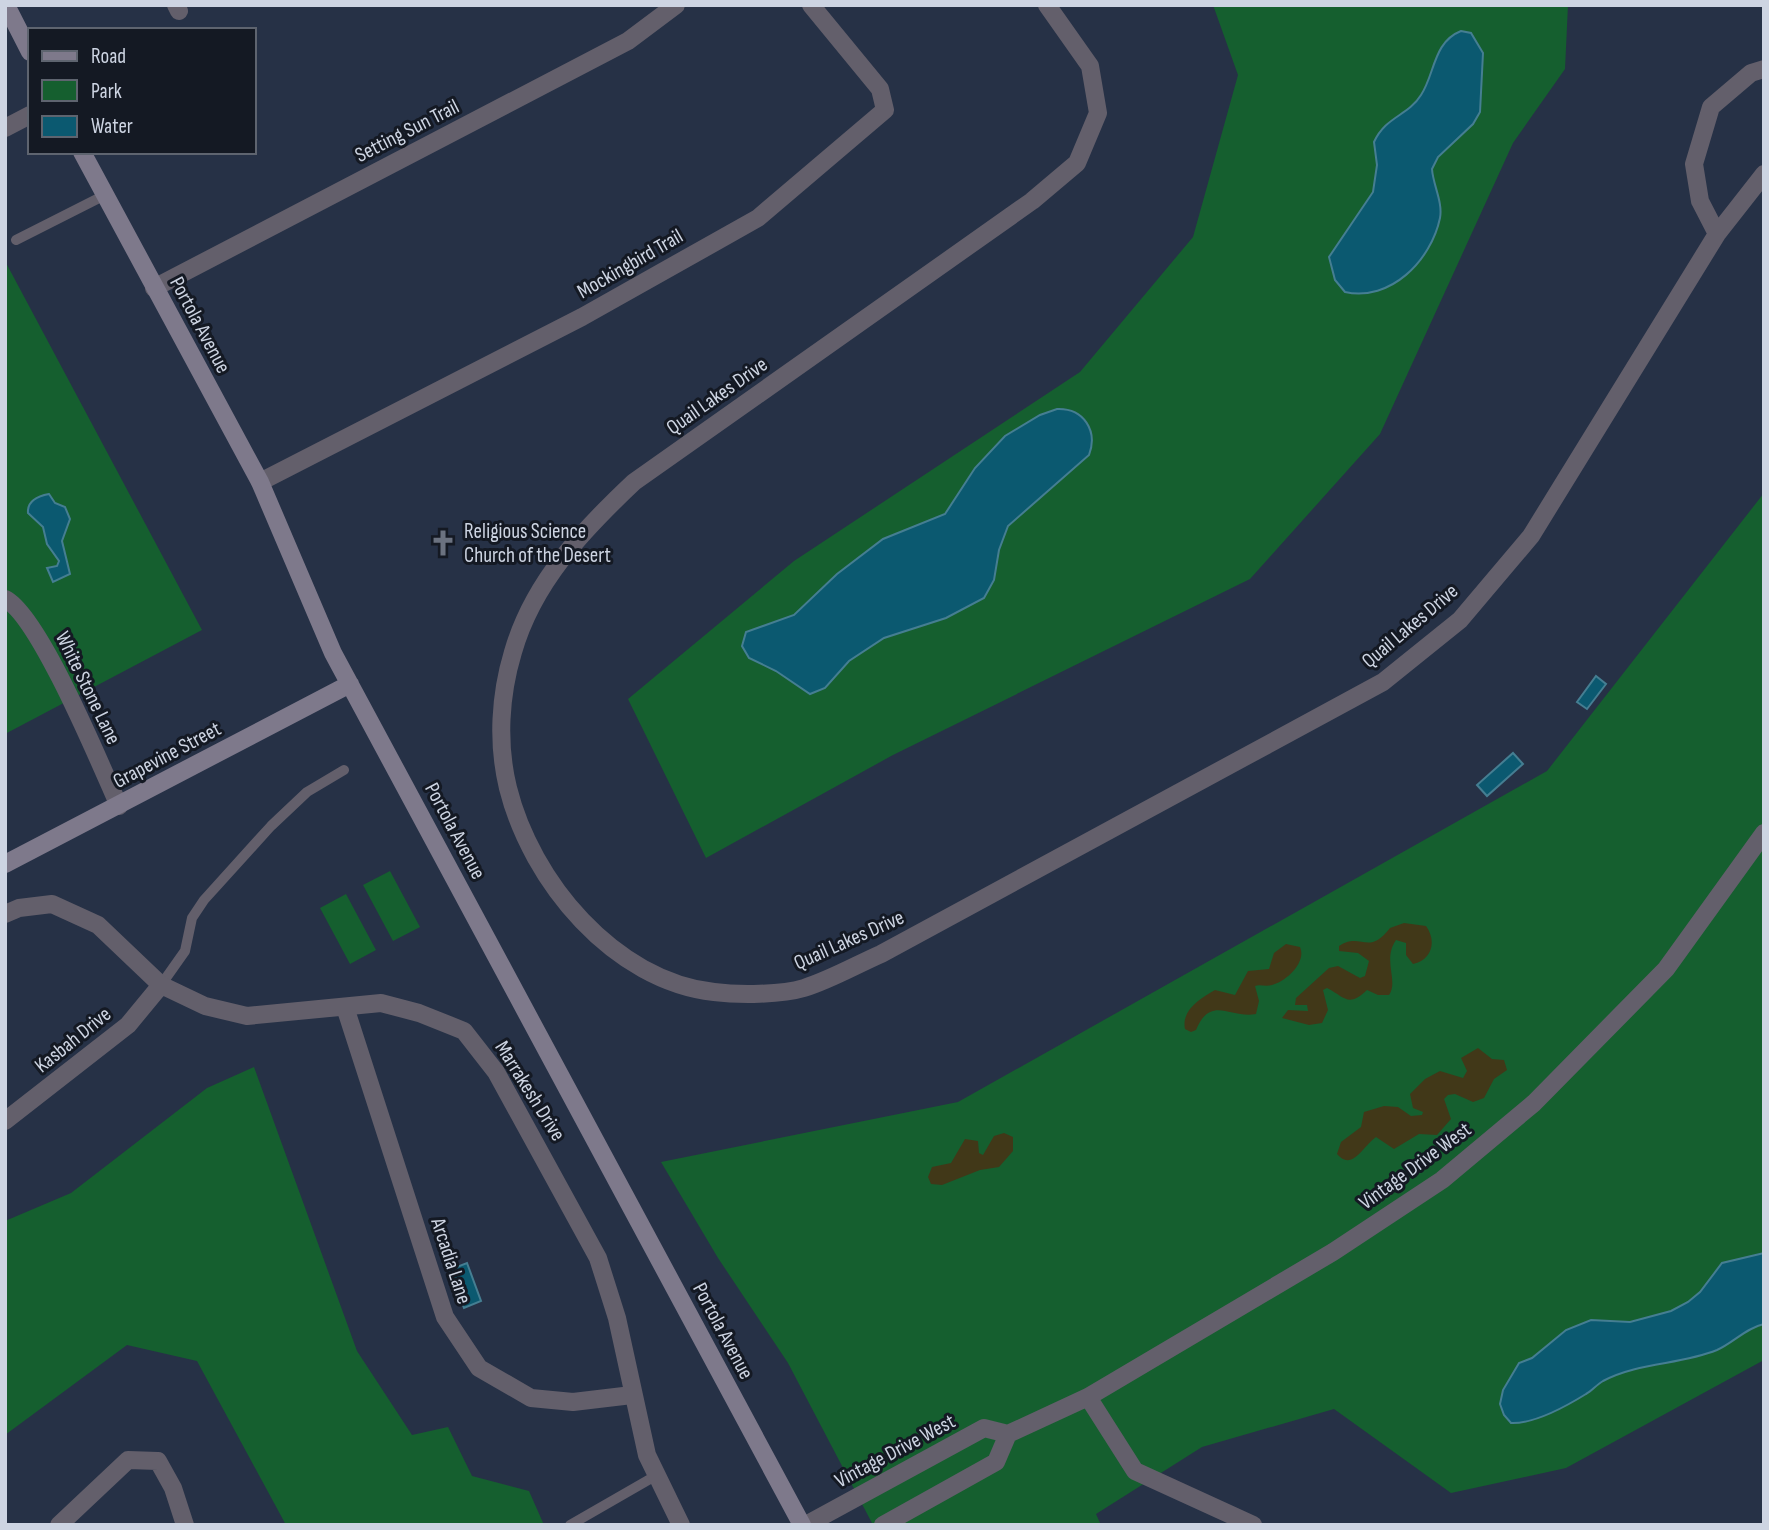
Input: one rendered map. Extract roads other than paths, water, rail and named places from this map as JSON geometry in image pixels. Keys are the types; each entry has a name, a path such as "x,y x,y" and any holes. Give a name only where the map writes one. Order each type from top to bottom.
{"street":[{"path":"6,5 28,48"},
{"name":"Setting Sun Trail","path":"154,288 628,41 676,5"},
{"name":"Mockingbird Trail","path":"260,482 582,317 758,218 832,157 885,110 880,89 811,5"},
{"name":"Quail Lakes Drive","path":"1047,5 1090,66 1098,113 1077,163 1032,201 635,482 589,525 551,572 528,612 513,650 503,691 500,730 508,787 526,835 567,902 597,937 649,972 680,985 714,992 747,993 802,989 881,954 1383,682 1460,620 1531,536 1717,233 1764,174"},
{"path":"1717,233 1700,201 1694,164 1710,107 1751,73 1764,69"},
{"path":"5,128 28,116"},
{"name":"Portola Avenue","path":"83,154 260,482 333,653 804,1525"},
{"name":"White Stone Lane","path":"5,599 14,603 40,640 119,806"},
{"name":"Grapevine Street","path":"5,864 350,684"},
{"name":"Vintage Drive West","path":"804,1525 984,1428 1008,1434 1088,1396 1333,1252 1442,1180 1534,1103 1666,969 1764,833"},
{"name":"Marrakesh Drive","path":"5,914 19,908 52,904 98,925 161,985 205,1006 247,1016 381,1003 419,1013 464,1031 496,1072 598,1258 617,1318 632,1395 648,1455 676,1524"},
{"name":"Kasbah Drive","path":"5,1121 128,1025 161,985"},
{"name":"Arcadia Lane","path":"345,1007 445,1317 479,1368 531,1398 573,1402 632,1395"},
{"path":"1088,1396 1135,1471 1253,1525"},
{"path":"883,1525 996,1462 1008,1434"},
{"path":"59,1525 128,1460 158,1461 173,1488 185,1525"}],"lane":[{"path":"16,240 105,195"},
{"path":"161,985 185,951 192,918 204,900 298,801 344,770"},
{"path":"569,1525 657,1475"}],"water":[{"path":"1461,31 1471,33 1483,53 1480,112 1473,124 1438,157 1432,169 1441,212 1435,234 1428,249 1406,275 1378,291 1345,292 1335,280 1329,257 1373,192 1377,165 1374,142 1391,121 1416,102 1426,87 1445,43"},
{"path":"1057,409 1075,412 1086,423 1092,438 1089,455 1008,526 999,550 994,580 984,598 946,618 884,638 849,661 825,688 810,694 776,671 749,658 742,646 746,632 794,615 837,574 883,539 945,514 975,468 1005,436 1040,415"},
{"path":"49,494 55,503 65,507 70,519 62,541 70,574 53,582 47,568 57,566 59,561 47,544 43,527 28,513 29,505 34,500"},
{"path":"1596,676 1606,684 1587,709 1577,702"},
{"path":"1513,753 1523,764 1487,796 1477,785"},
{"path":"1764,1253 1764,1324 1703,1355 1617,1375 1540,1418 1511,1423 1504,1415 1500,1404 1503,1390 1519,1363 1532,1358 1566,1330 1591,1320 1630,1322 1671,1311 1700,1292 1722,1263"},
{"path":"467,1263 481,1301 464,1308 449,1270"}],"place":[{"name":"Religious Science Church of the Desert","path":"443,543"}]}
